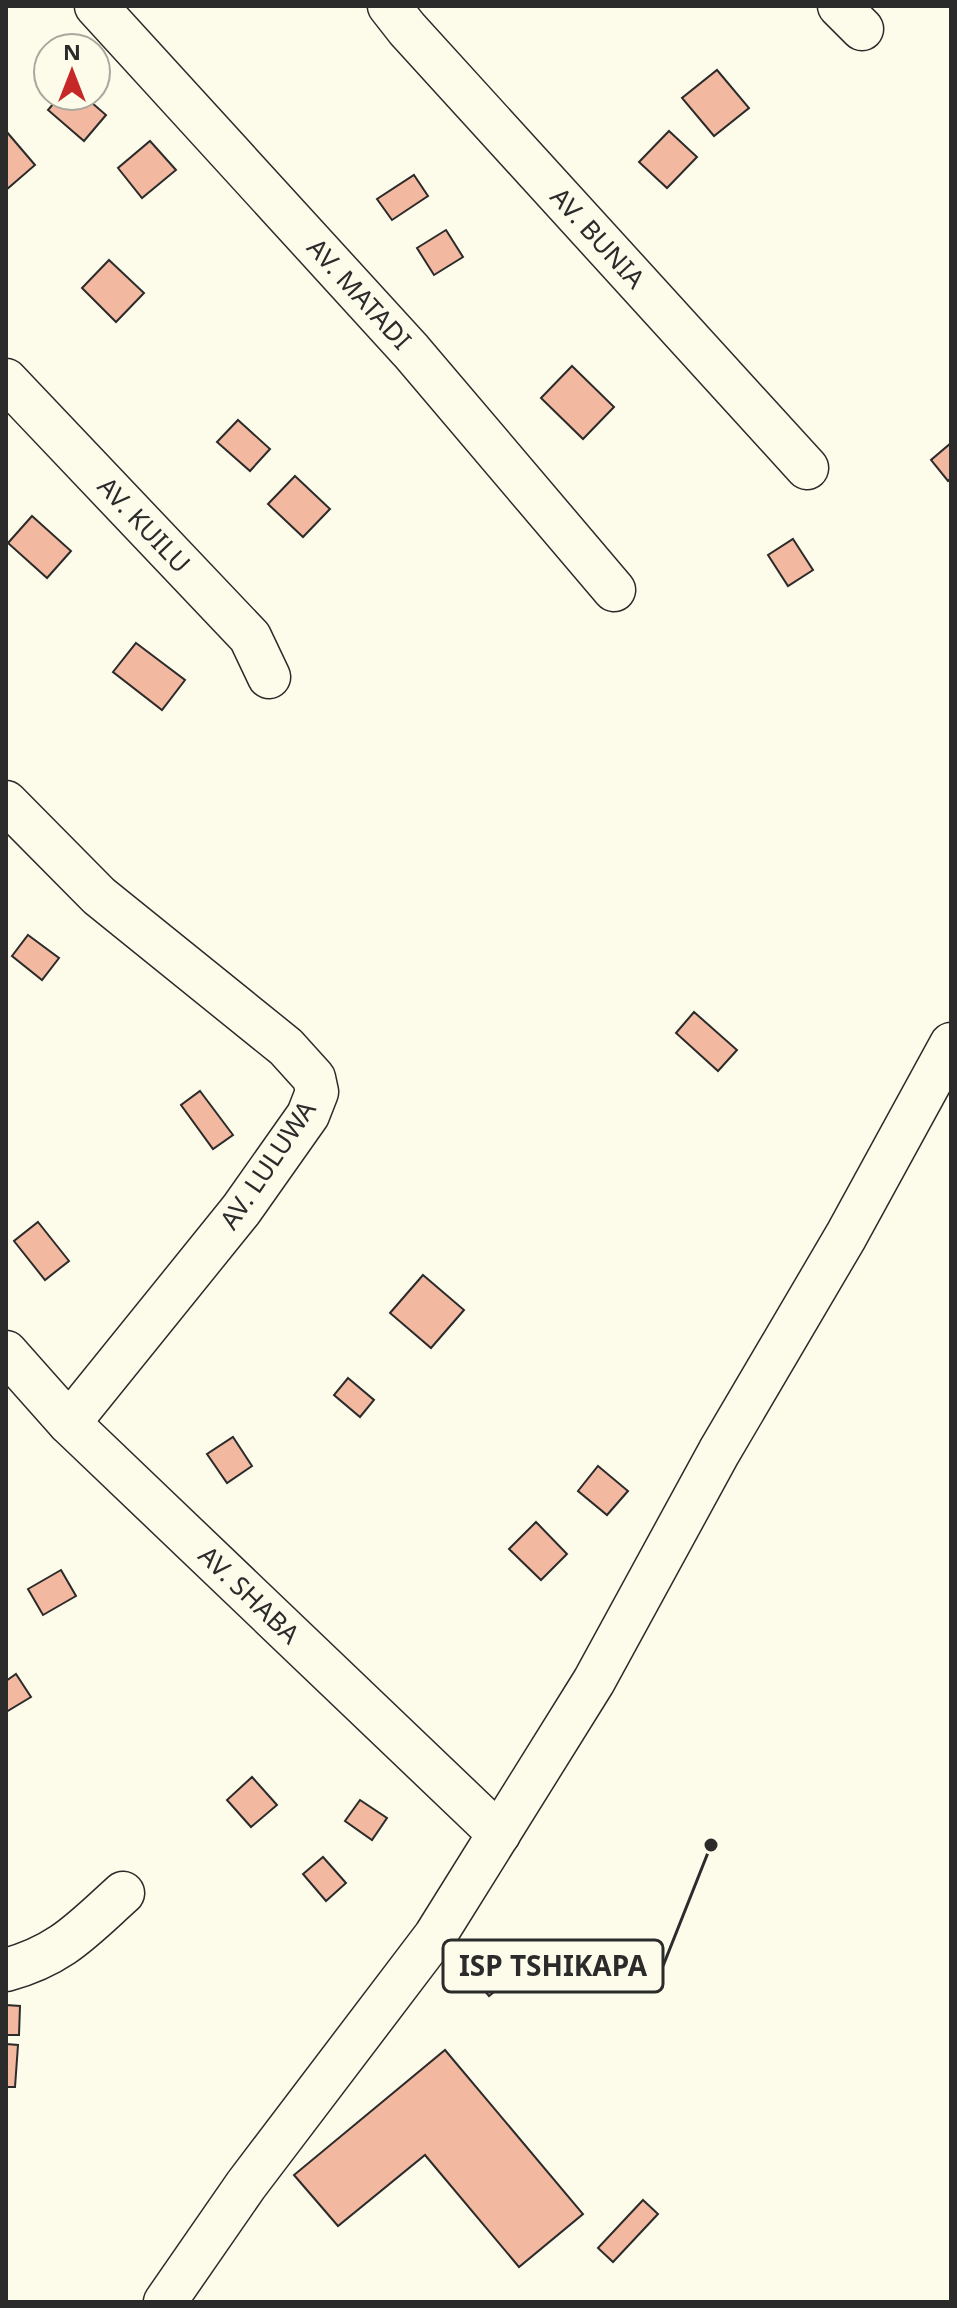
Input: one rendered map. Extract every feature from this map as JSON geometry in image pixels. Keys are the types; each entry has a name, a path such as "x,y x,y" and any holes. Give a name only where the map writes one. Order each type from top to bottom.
{"street":[{"name":"AV. MATADI","path":"96,6 411,351 614,590"},
{"name":"AV. BUNIA","path":"389,6 807,468"},
{"name":"AV. KUILU","path":"6,380 250,637 269,677"},
{"name":"AV. LULUWA","path":"6,802 99,896 286,1047 314,1078 317,1092 308,1115 241,1210 69,1423"},
{"path":"165,2302 246,2185 435,1936 499,1834 594,1681 719,1452 846,1236 951,1044"},
{"name":"AV. SHABA","path":"6,1352 69,1423 499,1834"},
{"path":"6,1970 36,1962 72,1940 123,1893"}],"building":[{"path":"717,70 749,108 714,136 682,98"},
{"path":"50,112 103,112 106,115 84,141"},
{"path":"6,131 35,165 6,190"},
{"path":"669,131 697,157 667,188 639,162"},
{"path":"150,141 176,170 142,198 118,168"},
{"path":"414,175 428,196 392,220 377,199"},
{"path":"446,230 463,257 434,275 417,248"},
{"path":"109,260 144,293 116,322 82,288"},
{"path":"572,366 614,407 583,439 541,398"},
{"path":"238,420 270,449 250,471 217,442"},
{"path":"951,443 951,478 948,481 931,460"},
{"path":"295,476 330,509 303,537 268,504"},
{"path":"32,516 71,551 47,578 8,543"},
{"path":"793,539 813,570 788,586 768,555"},
{"path":"136,643 185,680 162,710 113,672"},
{"path":"28,935 59,958 42,980 12,956"},
{"path":"694,1012 737,1050 718,1071 676,1033"},
{"path":"200,1091 233,1135 213,1149 181,1105"},
{"path":"38,1222 69,1261 45,1280 14,1241"},
{"path":"423,1275 464,1310 431,1348 390,1313"},
{"path":"348,1378 374,1400 360,1417 334,1395"},
{"path":"233,1437 252,1466 227,1483 207,1454"},
{"path":"598,1466 628,1491 607,1515 578,1491"},
{"path":"536,1522 567,1554 541,1580 509,1549"},
{"path":"61,1570 76,1596 43,1615 28,1589"},
{"path":"16,1674 31,1697 6,1712 6,1681"},
{"path":"252,1777 277,1805 251,1827 227,1800"},
{"path":"360,1800 387,1818 372,1840 345,1821"},
{"path":"323,1857 346,1883 326,1901 303,1874"},
{"path":"496,1949 517,1973 489,1996 469,1972"},
{"path":"6,2005 20,2006 19,2035 6,2035"},
{"path":"6,2044 18,2045 15,2087 6,2087"},
{"path":"445,2050 583,2214 519,2267 425,2155 338,2226 294,2175"},
{"path":"643,2200 658,2214 613,2262 598,2248"}],"place":[{"name":"ISP TSHIKAPA","path":"711,1845"}]}
